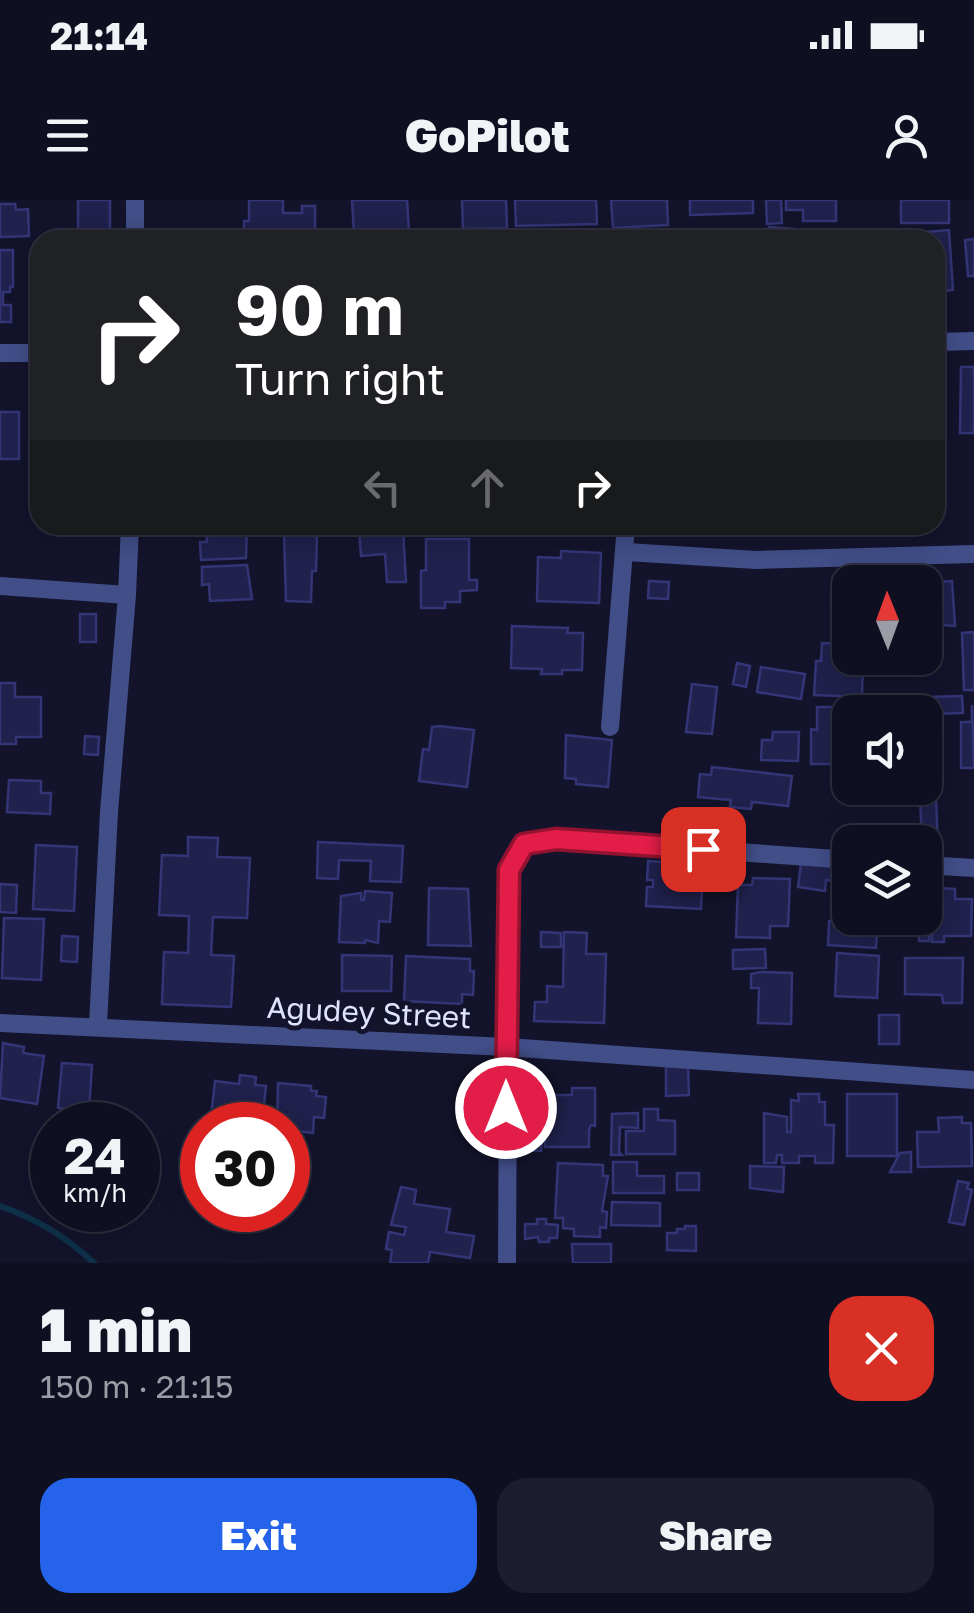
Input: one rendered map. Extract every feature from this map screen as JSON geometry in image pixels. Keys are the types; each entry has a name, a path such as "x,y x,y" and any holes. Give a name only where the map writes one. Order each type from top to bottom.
{"street":[{"path":"136,200 136,230"},
{"path":"945,342 974,341"},
{"path":"0,353 30,353"},
{"path":"98,1025 130,535"},
{"path":"610,727 626,535"},
{"path":"626,552 756,560 974,554"},
{"path":"0,586 127,595"},
{"path":"506,1263 509,870 524,844 556,839 832,859"},
{"path":"942,866 974,868"},
{"name":"Agudey Street","path":"0,1022 506,1048 974,1080"}],"building":[{"path":"78,200 110,200 110,230 78,230"},
{"path":"249,200 283,200 283,213 302,213 302,206 315,206 315,230 244,230 244,221 249,221"},
{"path":"352,200 407,200 409,230 354,230"},
{"path":"462,200 506,200 507,228 463,229"},
{"path":"515,200 596,200 597,224 516,226"},
{"path":"611,200 667,200 668,225 613,228"},
{"path":"690,200 753,200 753,213 690,215"},
{"path":"766,200 781,200 782,223 767,224"},
{"path":"786,200 836,200 836,221 803,221 803,210 786,210"},
{"path":"901,200 949,200 949,223 901,223"},
{"path":"0,204 15,204 16,210 28,209 29,236 0,237"},
{"path":"945,230 949,230 953,290 945,291"},
{"path":"974,239 974,276 968,276 965,240"},
{"path":"0,250 13,250 13,287 10,292 3,292 3,305 11,305 11,322 0,322"},
{"path":"961,367 974,367 974,433 960,433"},
{"path":"0,412 19,412 19,459 0,459"},
{"path":"207,535 247,535 246,558 201,560 200,542 207,542"},
{"path":"284,535 317,535 311,602 286,601"},
{"path":"359,535 403,535 406,582 387,582 385,554 361,556"},
{"path":"426,539 469,539 469,580 477,580 477,590 460,591 460,602 445,602 445,608 421,608"},
{"path":"561,551 601,553 599,603 537,601 538,557 561,558"},
{"path":"247,565 252,599 210,601 209,584 202,585 202,567"},
{"path":"649,581 669,582 668,599 648,598"},
{"path":"952,581 955,626 942,625 942,582"},
{"path":"80,614 96,614 96,642 80,642"},
{"path":"512,626 568,628 567,633 583,633 582,670 541,674 542,669 511,668"},
{"path":"974,632 974,690 964,690 962,633"},
{"path":"822,643 832,643 832,675 863,675 862,695 814,695 816,661 821,661"},
{"path":"737,663 750,666 746,687 733,684"},
{"path":"761,667 805,674 801,699 757,692"},
{"path":"0,683 15,683 15,697 41,697 41,737 16,737 16,744 0,744"},
{"path":"692,684 717,687 712,734 686,732"},
{"path":"962,696 963,713 942,714 942,697"},
{"path":"972,705 974,768 961,768 961,722 972,722"},
{"path":"817,707 832,707 832,764 811,764 811,729 817,730"},
{"path":"432,727 474,730 467,787 419,781 423,749 429,750"},
{"path":"773,732 799,732 798,761 761,760 762,740 772,740"},
{"path":"566,735 612,740 608,787 576,784 576,779 565,778"},
{"path":"85,736 99,737 98,755 84,754"},
{"path":"712,767 792,776 788,806 752,802 751,809 730,807 731,800 698,797 700,774 711,775"},
{"path":"9,780 41,781 41,793 51,793 50,814 7,812"},
{"path":"920,805 936,805 937,825 921,825"},
{"path":"188,837 218,838 217,857 250,858 247,918 213,917 211,955 234,956 231,1007 162,1004 164,952 188,953 189,916 159,915 162,855 188,856"},
{"path":"318,842 403,846 401,882 370,881 371,861 339,860 338,879 317,878"},
{"path":"36,845 77,847 74,911 33,909"},
{"path":"663,856 692,858 691,864 703,865 702,883 698,882 697,889 702,889 701,909 646,906 647,887 653,887 653,880 647,880 648,861 662,862"},
{"path":"801,863 832,867 832,880 826,880 825,891 798,887"},
{"path":"753,878 790,879 788,926 770,926 770,938 736,937 738,885 752,885"},
{"path":"0,884 17,885 16,913 0,912"},
{"path":"429,888 468,889 471,946 428,945"},
{"path":"942,888 955,889 955,899 972,899 971,936 944,936 944,942 932,942 932,935 942,935"},
{"path":"365,891 392,893 390,922 379,921 378,943 339,942 341,896 361,893 364,900"},
{"path":"4,918 44,919 41,980 2,978"},
{"path":"829,921 832,935 877,935 876,948 828,945"},
{"path":"541,932 561,933 561,947 541,947"},
{"path":"564,932 587,933 586,954 606,954 604,1023 534,1021 535,1002 547,1002 547,986 563,987"},
{"path":"62,936 78,937 77,962 61,961"},
{"path":"765,949 766,968 733,969 733,950"},
{"path":"837,953 879,956 877,998 835,996"},
{"path":"342,955 392,956 391,991 342,991"},
{"path":"406,956 470,959 473,995 462,994 462,1004 404,1001"},
{"path":"905,958 963,958 962,1003 943,1003 942,995 905,994"},
{"path":"792,973 791,1024 758,1023 759,988 751,988 751,974"},
{"path":"879,1015 899,1015 899,1044 879,1044"},
{"path":"3,1043 24,1047 23,1053 44,1056 37,1102 0,1098"},
{"path":"62,1063 92,1065 90,1102 59,1102"},
{"path":"666,1066 688,1066 689,1095 666,1096"},
{"path":"240,1075 256,1077 255,1085 266,1086 264,1102 213,1102 215,1081 239,1084"},
{"path":"278,1083 311,1086 311,1091 317,1091 316,1096 326,1097 324,1118 314,1117 310,1133 310,1102 278,1102"},
{"path":"572,1088 595,1088 595,1126 591,1125 589,1130 589,1147 545,1147 545,1095 572,1095"},
{"path":"798,1094 819,1094 819,1102 825,1102 825,1125 834,1125 833,1163 815,1163 815,1156 799,1156 799,1163 782,1163 782,1155 777,1155 776,1163 764,1163 764,1113 787,1117 787,1132 791,1132 791,1100 799,1101"},
{"path":"847,1094 897,1094 897,1156 847,1156"},
{"path":"644,1109 658,1109 658,1120 675,1121 675,1154 626,1154 626,1131 644,1131"},
{"path":"638,1113 638,1128 620,1127 622,1155 611,1155 612,1114"},
{"path":"962,1117 962,1123 971,1123 972,1166 918,1167 917,1132 939,1132 938,1118"},
{"path":"520,1136 542,1137 541,1151 520,1150"},
{"path":"911,1152 911,1172 890,1172 900,1153"},
{"path":"613,1162 637,1162 637,1176 664,1176 664,1193 613,1193"},
{"path":"558,1163 603,1165 603,1176 608,1176 602,1211 607,1212 606,1228 600,1227 600,1237 574,1236 574,1229 563,1228 563,1218 555,1218"},
{"path":"750,1166 784,1167 783,1192 750,1188"},
{"path":"677,1173 699,1173 699,1190 677,1190"},
{"path":"958,1181 969,1183 967,1188 972,1190 964,1225 949,1222"},
{"path":"401,1187 416,1190 414,1204 450,1209 446,1232 474,1236 470,1258 430,1252 428,1263 390,1263 392,1250 386,1249 389,1232 404,1235 406,1227 391,1225"},
{"path":"612,1202 660,1203 660,1226 611,1225"},
{"path":"537,1219 558,1225 557,1238 549,1238 549,1242 539,1242 538,1237 525,1239 525,1224 537,1224"},
{"path":"696,1226 696,1251 667,1250 667,1233 677,1233 677,1229"},
{"path":"572,1244 611,1244 611,1263 573,1263"}],"waterway":[{"path":"0,1206 50,1230 94,1263"}],"route":[{"path":"506,1108 509,870 524,844 556,839 703,849"}]}
